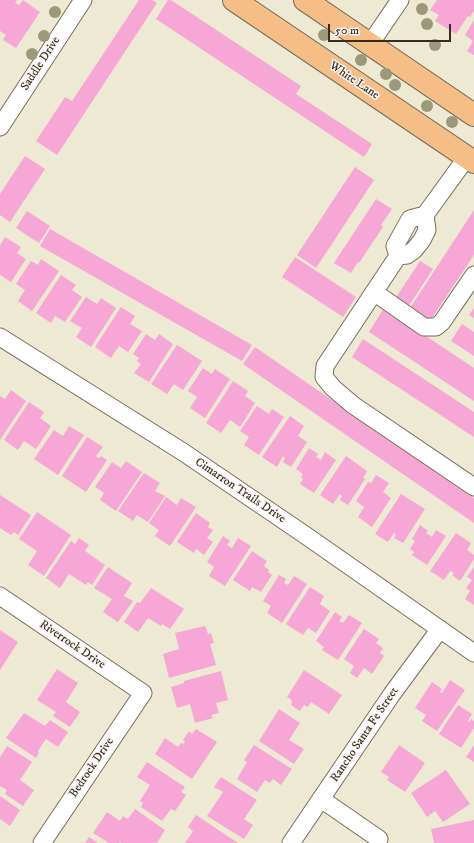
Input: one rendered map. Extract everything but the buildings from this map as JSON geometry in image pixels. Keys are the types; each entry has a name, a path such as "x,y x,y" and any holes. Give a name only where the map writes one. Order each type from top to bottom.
{"main road":[{"name":"White Lane","path":"234,0 470,160"},
{"path":"305,0 474,115"}],"street":[{"name":"Saddle Drive","path":"0,127 83,0"},
{"path":"370,44 400,0"},
{"path":"470,160 425,215 427,230 422,240 414,250 406,255 398,256 325,366 324,377 333,388 353,405 474,487"},
{"path":"374,292 424,327 436,327 442,322 474,275"},
{"name":"Cimarron Trails Drive","path":"0,337 183,452 474,653"},
{"name":"Riverrock Drive","path":"0,596 143,693"},
{"name":"Rancho Santa Fe Street","path":"291,843 392,694 440,630"},
{"name":"Bedrock Drive","path":"42,843 143,693"},
{"path":"321,799 379,838"}]}
